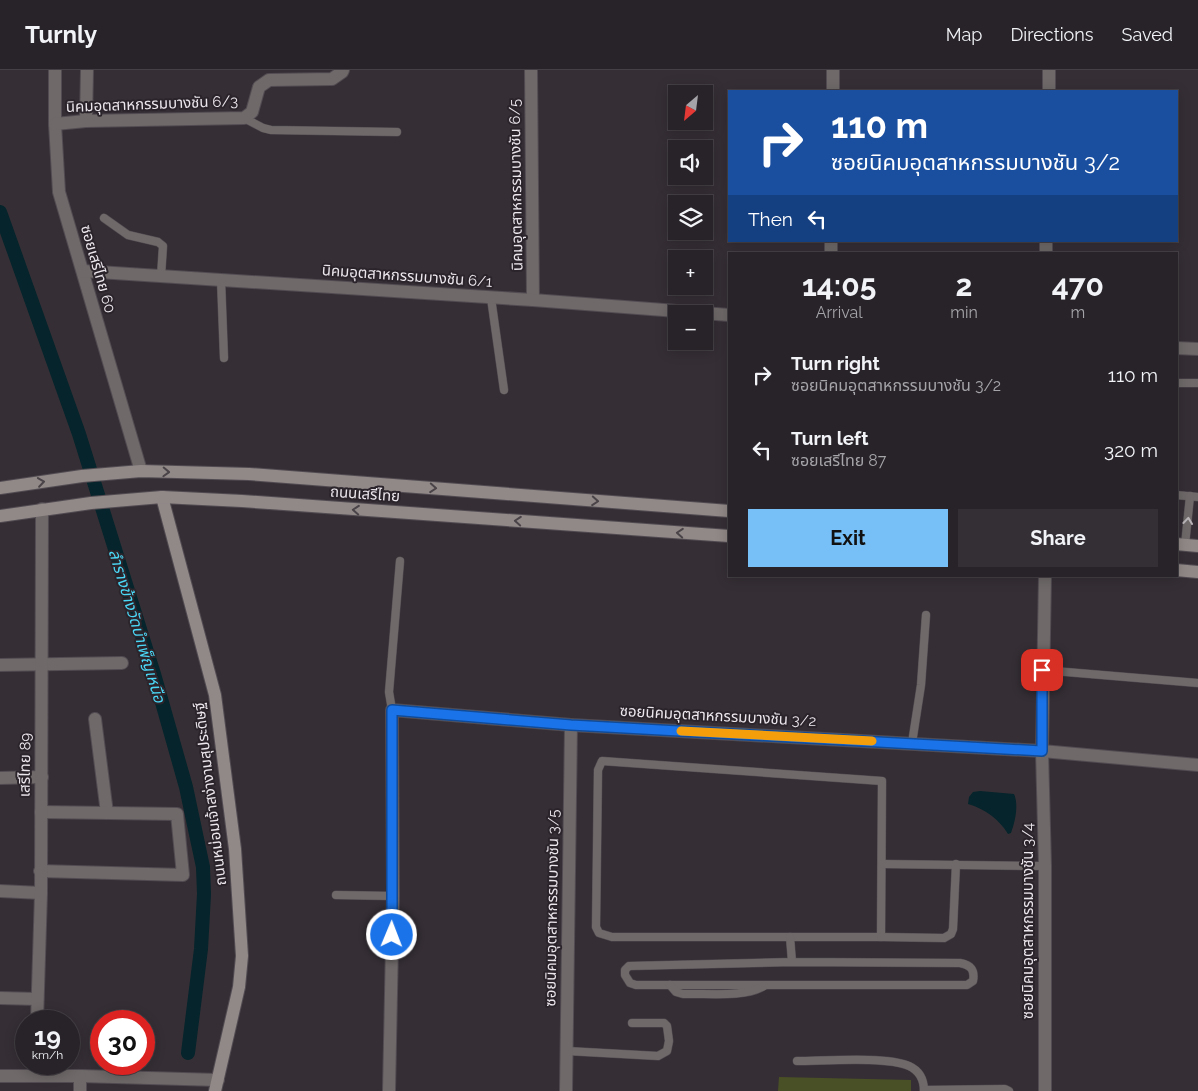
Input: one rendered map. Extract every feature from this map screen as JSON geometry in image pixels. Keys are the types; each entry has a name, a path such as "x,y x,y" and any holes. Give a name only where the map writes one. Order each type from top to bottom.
{"main road":[{"name":"ถนนเสรีไทย","path":"0,488 82,476 141,471 249,474 728,511"},
{"name":"ถนนเสรีไทย","path":"0,516 107,501 162,497 728,536"},
{"name":"ถนนหม่อมเจ้าสง่างามสุประดิษฐ์","path":"162,497 215,695 235,849 242,956 239,986 216,1086"},
{"path":"1178,570 1198,572"}],"street":[{"name":"ซอยเสรีไทย 60","path":"55,70 55,124 59,192 141,471"},
{"path":"86,121 87,70"},
{"name":"นิคมอุตสาหกรรมบางชัน 6/3","path":"55,124 86,121 244,118 252,112 259,87 269,80 332,79 343,70"},
{"name":"นิคมอุตสาหกรรมบางชัน 6/5","path":"531,70 533,300"},
{"path":"833,70 833,90"},
{"path":"1049,70 1049,90"},
{"name":"นิคมอุตสาหกรรมบางชัน 6/1","path":"83,271 533,300 728,315"},
{"path":"1178,348 1198,350"},
{"name":"เสรีไทย 89","path":"37,1010 41,892 42,509"},
{"name":"ซอยนิคมอุตสาหกรรมบางชัน 3/4","path":"1045,577 1042,751 1045,866 1045,1091"},
{"path":"0,665 122,664"},
{"path":"389,1091 392,710"},
{"name":"ซอยนิคมอุตสาหกรรมบางชัน 3/2","path":"392,710 571,725 1042,751 1198,764"},
{"path":"94,720 107,813"},
{"name":"ซอยนิคมอุตสาหกรรมบางชัน 3/5","path":"566,1091 571,725"},
{"path":"0,778 42,777"},
{"path":"40,871 183,875 177,814 41,812"},
{"path":"0,891 41,892"},
{"path":"0,998 37,999"},
{"path":"0,1076 15,1074"},
{"path":"73,1075 216,1086"},
{"path":"80,1076 80,1091"}],"lane":[{"path":"244,118 262,128 271,130 396,132"},
{"path":"104,218 128,235 158,242 162,246 162,276"},
{"path":"221,280 224,358"},
{"path":"491,298 504,390"},
{"path":"1178,383 1198,383"},
{"path":"1178,495 1194,496 1186,545"},
{"path":"392,710 389,692 400,561"},
{"path":"912,743 921,685 926,615"},
{"path":"1042,670 1198,683"},
{"path":"881,937 882,781 602,761 598,770 596,927 599,933 612,937 944,938 951,934 953,929 956,864"},
{"path":"882,864 1045,866"},
{"path":"336,895 392,896"},
{"path":"790,937 792,962"},
{"path":"792,962 960,963 968,964 974,974 973,981 967,985 766,985 755,992 692,994 676,992 670,985 636,985 630,983 626,979 625,970 630,966 792,962"},
{"path":"566,1050 658,1056 667,1051 669,1041 667,1026 664,1023 632,1023"},
{"path":"797,1061 888,1061 909,1066 921,1075 924,1091 1005,1089 1009,1091"}],"green space":[{"path":"779,1077 911,1080 911,1091 778,1091"}],"water":[{"path":"973,792 1014,794 1016,808 1011,833 1008,834 991,815 968,804 969,797"}],"waterway":[{"name":"ลำรางข้างวัดบำเพ็ญเหนือ","path":"0,212 79,434 154,674 186,787 203,867 204,894 201,949 188,1053"}],"slow traffic":[{"path":"681,731 872,741"}],"route":[{"path":"392,935 392,710 571,725 1042,751 1042,670"}]}
